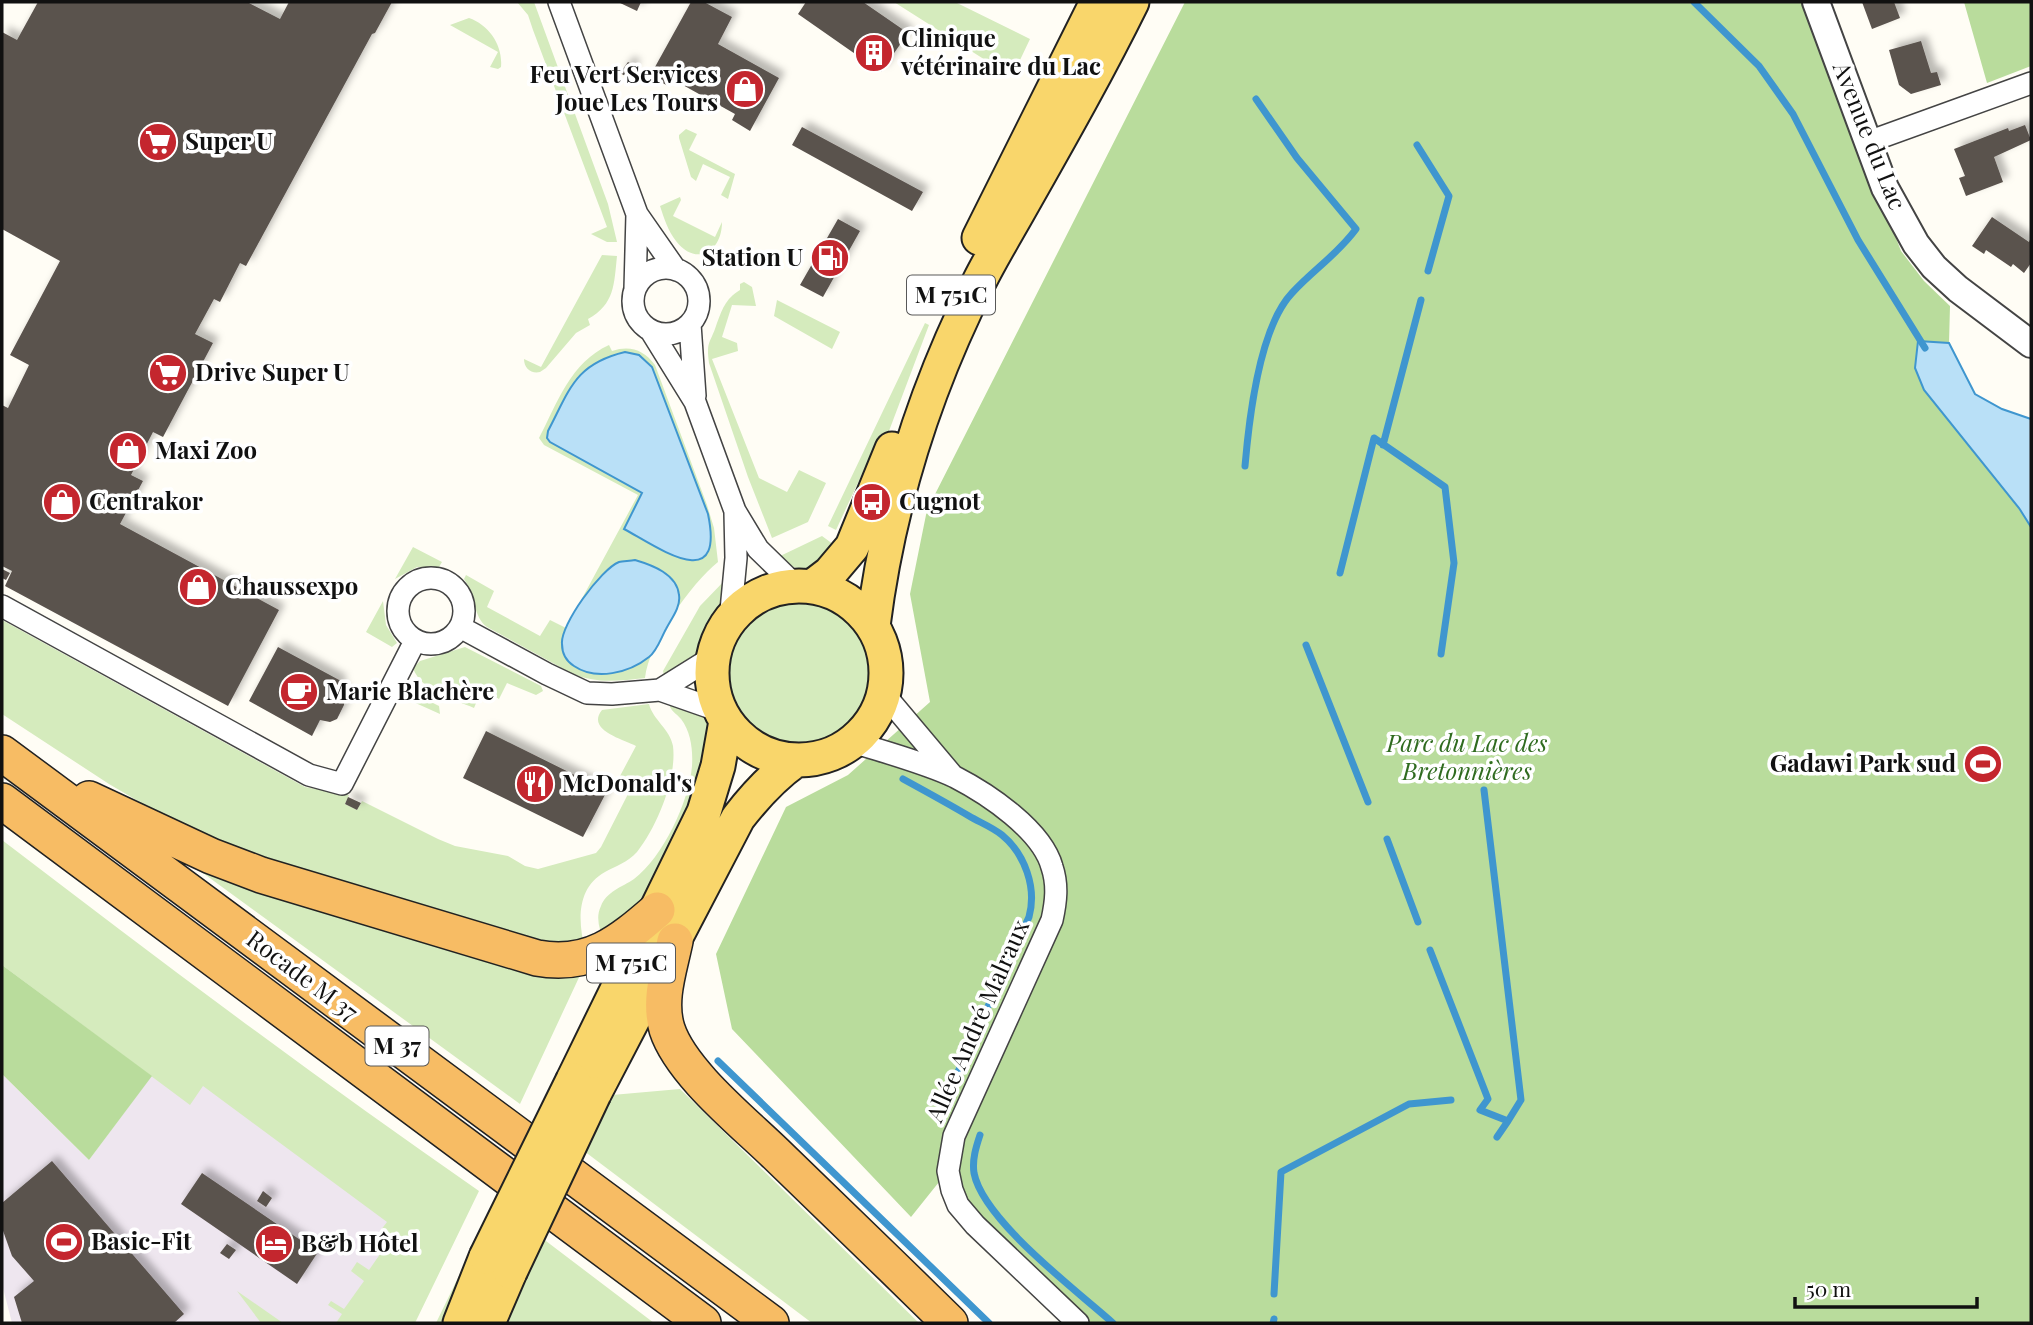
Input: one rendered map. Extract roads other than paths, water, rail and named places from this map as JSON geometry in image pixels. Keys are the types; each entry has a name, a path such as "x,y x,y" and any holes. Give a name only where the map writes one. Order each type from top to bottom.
{"highway":[{"name":"M 37","path":"12,761 211,856 261,875 537,958 555,962 572,961 600,952 625,938 657,910"},
{"name":"Rocade M 37","path":"12,761 771,1323"},
{"name":"Rocade M 37","path":"10,808 697,1320"},
{"path":"676,941 664,991 663,1012 676,1050 718,1097 950,1323"}],"main road":[{"name":"M 751C","path":"804,586 837,594 857,607 873,626 886,659 884,694 873,721 853,743 826,757 796,760 756,750 735,732 723,716 713,685 713,657 719,638 738,611 758,596 770,590 804,586 830,573 852,547 872,502 943,312 1097,2"},
{"name":"M 751C","path":"873,626 881,566 893,516 926,404 944,359 979,281 1132,2"},
{"name":"M 751C","path":"460,1323 498,1264 584,1087 657,910 704,812 718,766 723,716"},
{"name":"M 751C","path":"584,1087 676,941 738,818 757,793 796,760"},
{"name":"M 751C","path":"488,1323 498,1264"}],"street":[{"path":"559,2 637,214 676,270 688,277 698,295 698,310 690,324 671,334 651,331"},
{"name":"Avenue du Lac","path":"1816,2 1885,188 1916,244 1934,267 1958,289 2031,344"},
{"path":"1868,142 2031,83"},
{"path":"637,214 633,306 636,315 651,331 695,402 735,511 758,548 804,586"},
{"path":"635,289 648,274 657,270 676,270"},
{"path":"690,324 695,402"},
{"path":"730,621 736,558 735,511"},
{"path":"437,579 446,582 455,588 464,607 460,627 454,635 435,644 415,641 401,626 398,616 402,596 416,582 437,579"},
{"path":"2,606 309,775 342,784 415,641"},
{"path":"460,627 587,693 660,690 713,657"},
{"path":"660,690 723,716"},
{"name":"Allée André Malraux","path":"884,694 954,777"},
{"name":"Allée André Malraux","path":"853,743 954,777 1009,811 1042,847 1052,864 1057,898 1052,920 954,1136 948,1171 958,1205 975,1225 1077,1323"}],"water":[{"path":"1918,341 1949,343 1975,394 2002,409 2031,419 2031,527 2019,508 1924,390 1915,368"},
{"path":"625,352 639,355 652,367 708,514 711,539 707,554 698,560 670,554 624,529 642,493 547,438 569,391 584,371 608,357"},
{"path":"635,560 656,568 674,581 679,595 675,613 654,651 641,663 612,673 583,671 571,664 564,654 563,635 568,624 602,575 619,562"}],"waterway":[{"path":"1694,2 1759,66 1793,114 1858,240 1925,348"},
{"path":"1245,466 1258,375 1271,328 1292,293 1356,229 1297,158 1256,99"},
{"path":"1417,145 1449,196 1428,271"},
{"path":"1383,445 1421,300"},
{"path":"1340,573 1374,438 1445,487 1454,563 1441,654"},
{"path":"1306,645 1368,802"},
{"path":"903,779 1002,835 1023,862 1030,883 1029,917 952,1085"},
{"path":"1484,790 1521,1100 1508,1121"},
{"path":"1387,839 1418,922"},
{"path":"1430,950 1488,1099 1480,1110 1508,1121 1497,1137"},
{"path":"718,1061 989,1323"},
{"path":"1274,1294 1281,1172 1409,1104 1451,1100"},
{"path":"980,1135 974,1158 974,1173 981,1192 994,1212 1033,1253 1113,1323"},
{"path":"1273,1323 1274,1319"}],"place":[{"name":"Clinique vétérinaire du Lac","path":"874,53"},
{"name":"Feu Vert Services Joue Les Tours","path":"745,89"},
{"name":"Super U","path":"158,142"},
{"name":"Station U","path":"830,258"},
{"name":"Drive Super U","path":"168,373"},
{"name":"Maxi Zoo","path":"128,451"},
{"name":"Centrakor","path":"62,502"},
{"name":"Cugnot","path":"872,502"},
{"name":"Chaussexpo","path":"198,587"},
{"name":"Marie Blachère","path":"299,692"},
{"name":"Gadawi Park sud","path":"1983,764"},
{"name":"McDonald's","path":"535,784"},
{"name":"Basic-Fit","path":"64,1242"},
{"name":"B&b Hôtel","path":"274,1244"}],"park label":[{"name":"Parc du Lac des Bretonnières","path":"1467,758"}]}
